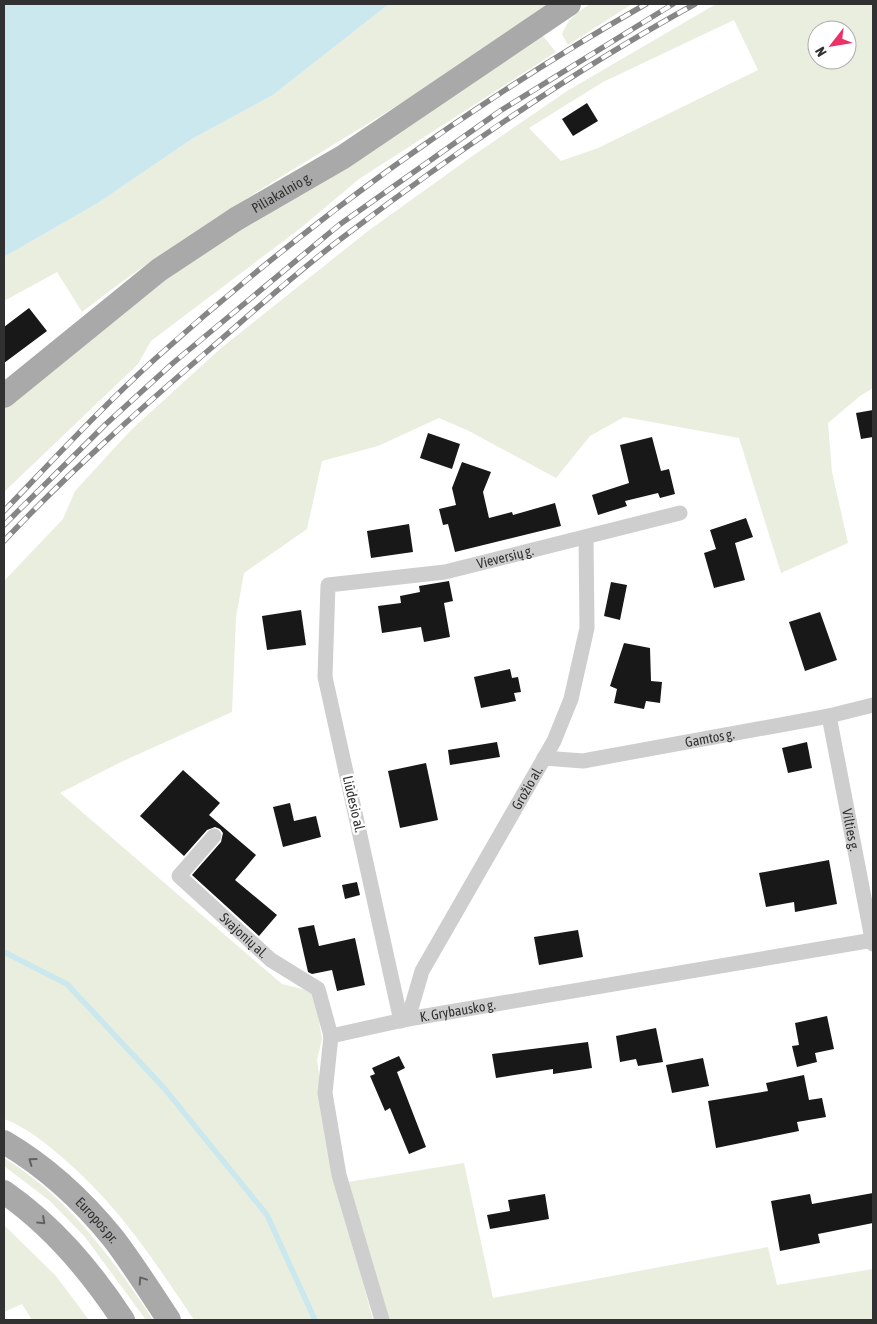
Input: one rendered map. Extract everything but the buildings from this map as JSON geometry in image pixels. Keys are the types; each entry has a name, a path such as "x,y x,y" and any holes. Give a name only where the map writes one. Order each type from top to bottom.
{"main road":[{"name":"Piliakalnio g.","path":"4,396 159,270 236,219 342,157 569,4"},
{"name":"Europos pr.","path":"4,1142 48,1173 88,1209 113,1238 169,1320"},
{"path":"4,1192 42,1220 63,1242 84,1265 123,1320"}],"street":[{"name":"Vieversių g.","path":"328,585 445,572 680,513"},
{"name":"Grožio al.","path":"405,1020 422,971 554,741 571,699 587,628 586,538"},
{"name":"Liūdesio al.","path":"328,585 325,677 405,1020"},
{"name":"Gamtos g.","path":"544,758 583,761 829,716 873,705"},
{"name":"Vilties g.","path":"829,716 873,941"},
{"name":"Svajonių al.","path":"214,836 179,876 271,960 318,989 331,1036"},
{"name":"K. Grybausko g.","path":"331,1036 405,1020 873,941"},
{"path":"331,1036 326,1093 339,1175 382,1320"}],"shaded area":[{"path":"389,4 552,4 415,94 259,190 187,237 82,312 57,272 4,301 4,257 98,203 192,139 273,95"},
{"path":"590,4 632,4 568,45 562,34 564,29 573,16"},
{"path":"716,4 873,4 873,388 860,396 828,423 832,472 848,543 781,573 739,438 624,417 590,436 556,478 469,431 439,418 378,446 322,461 307,529 244,573 236,617 232,712 121,762 60,793 282,984 314,992 322,1039 317,1060 335,1176 373,1320 194,1320 135,1235 102,1195 43,1141 20,1126 4,1119 4,581 63,519 75,491 130,431 221,348 368,231 567,91","holes":["734,20 758,70 598,148 561,161 529,128 603,82"]},
{"path":"543,36 556,52 359,179 302,227 151,341 138,364 4,492 4,405 159,276"},
{"path":"4,1158 49,1191 87,1230 105,1252 153,1320 146,1320 85,1237 50,1201 4,1166"},
{"path":"464,1163 493,1298 768,1247 777,1285 873,1269 873,1320 387,1320 348,1182"},
{"path":"4,1225 56,1276 89,1320 32,1320 22,1304 4,1312"}],"water":[{"path":"4,4 389,4 273,95 192,139 98,203 4,257"}],"waterway":[{"path":"4,952 67,984 164,1088 267,1215 315,1320"}],"railway":[{"path":"4,511 135,377 270,261 391,168 453,125 581,42 646,4"},
{"path":"4,525 106,424 173,363 339,225 500,111 673,4"},
{"path":"4,541 53,491 130,419 277,290 329,248 430,173 516,113 560,84 695,4"}]}
